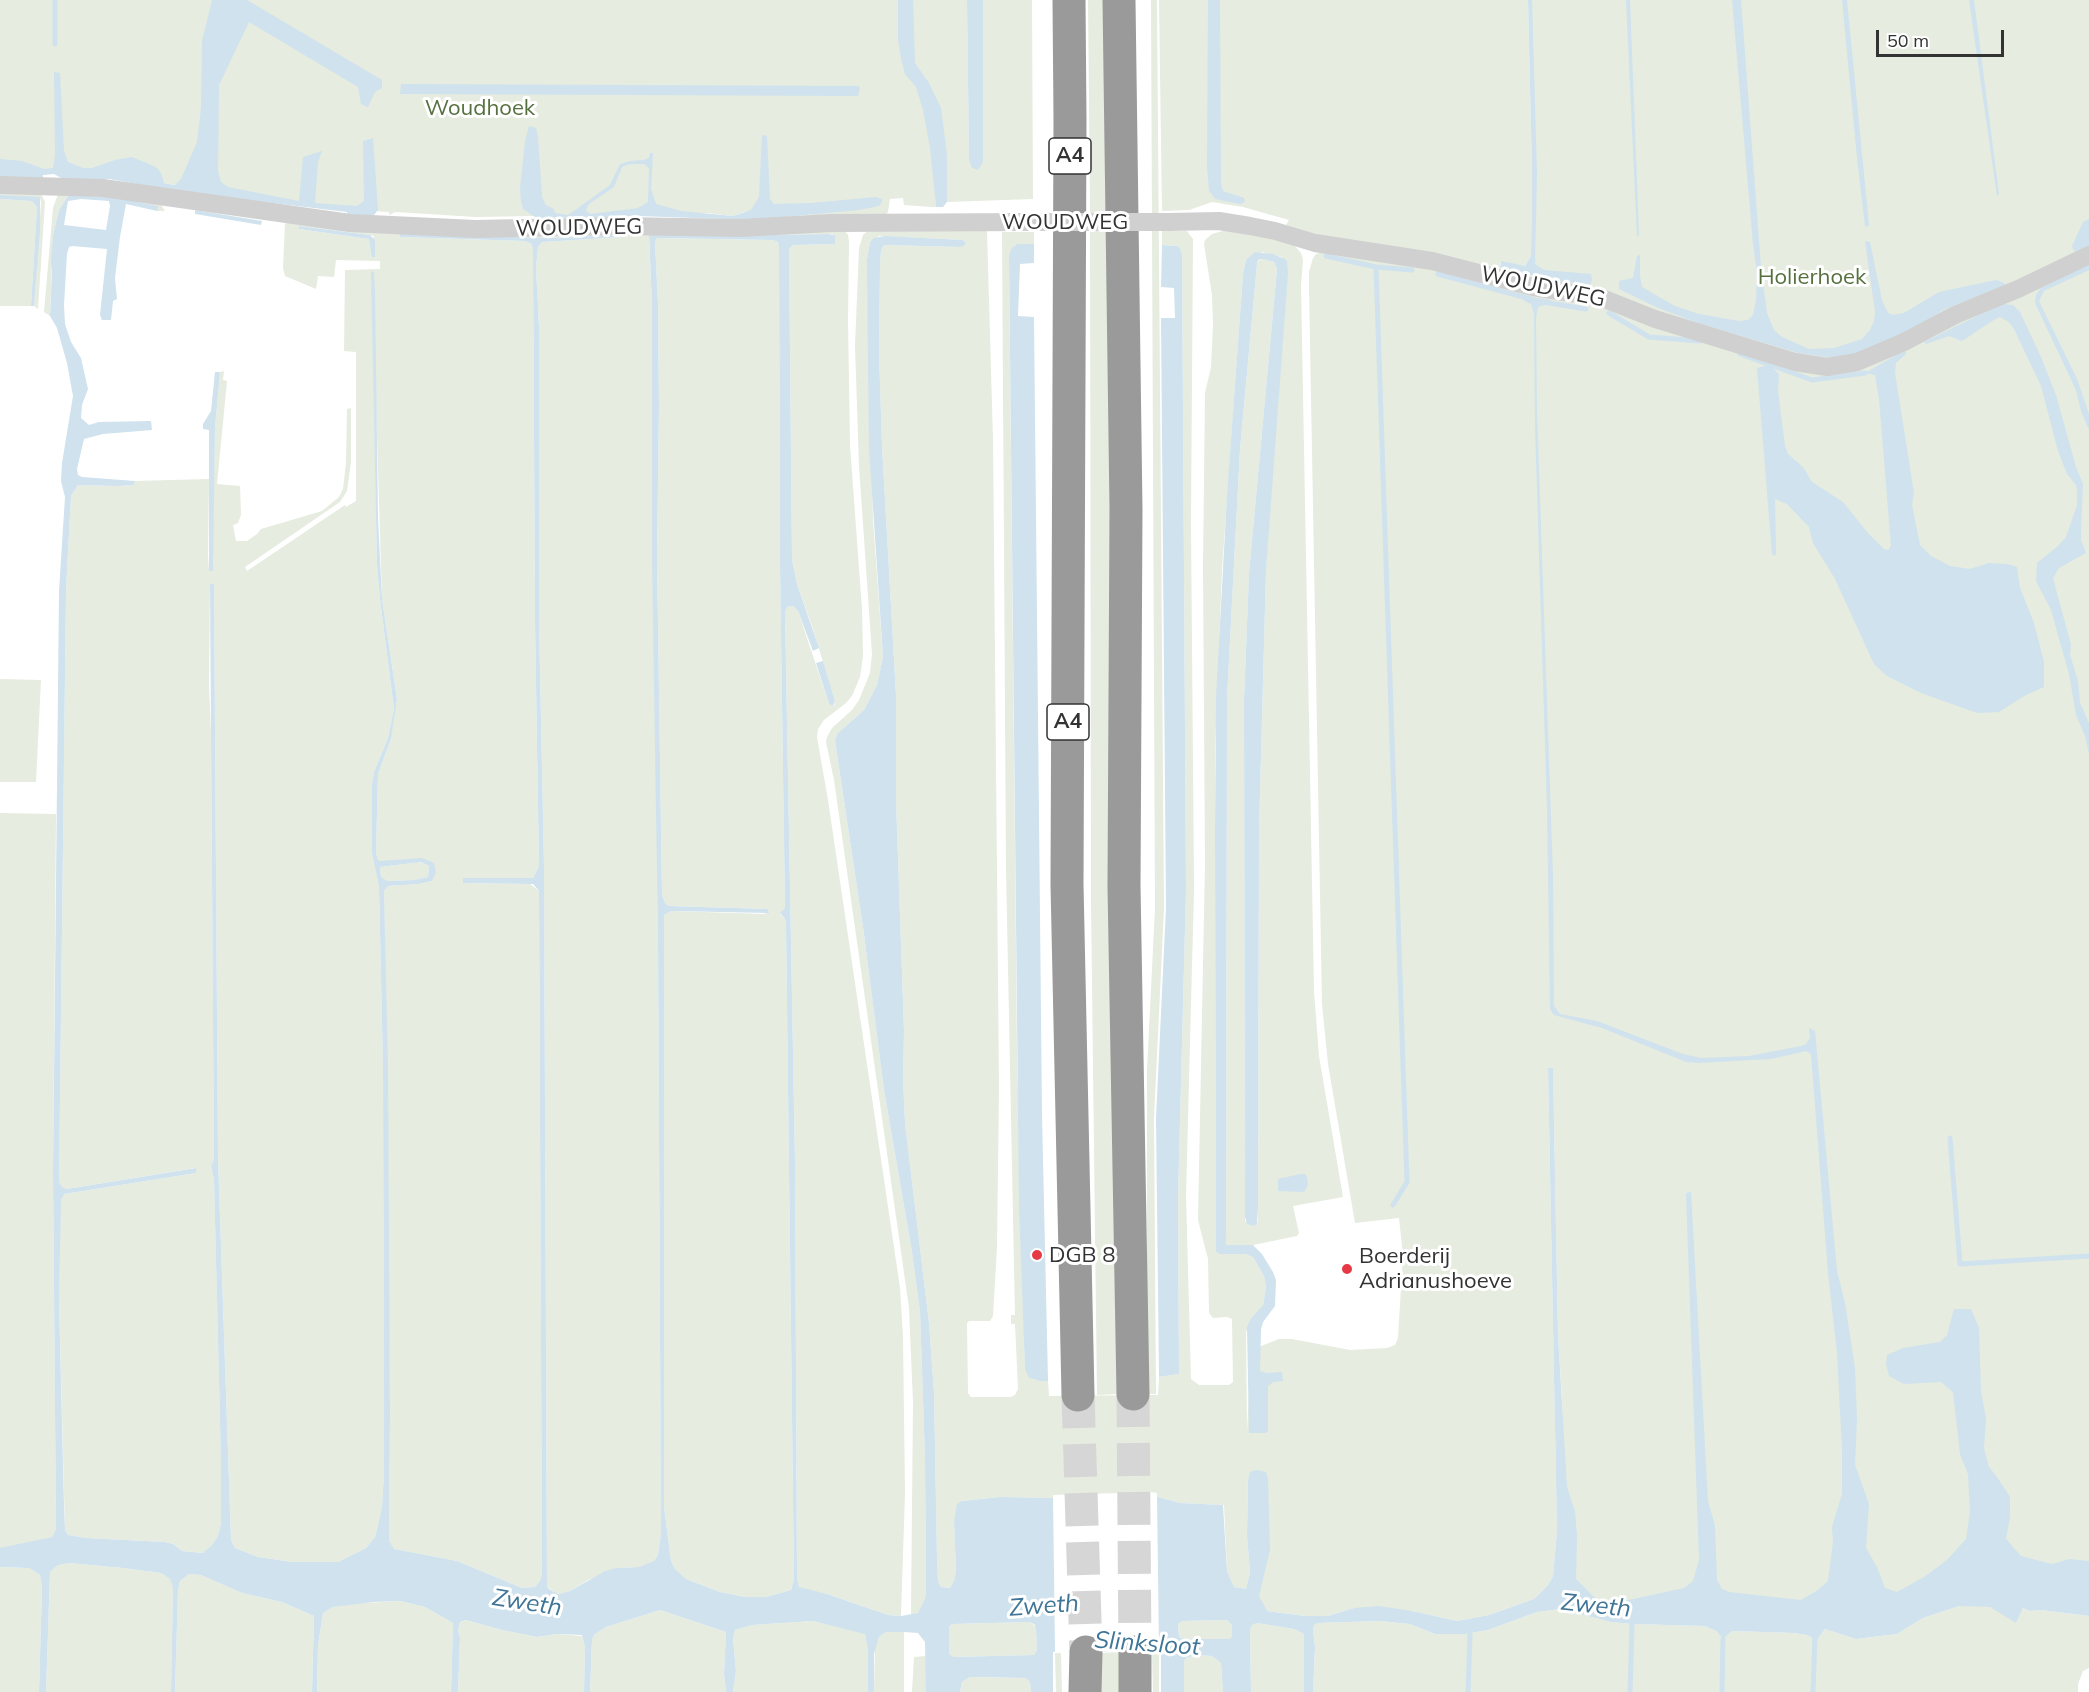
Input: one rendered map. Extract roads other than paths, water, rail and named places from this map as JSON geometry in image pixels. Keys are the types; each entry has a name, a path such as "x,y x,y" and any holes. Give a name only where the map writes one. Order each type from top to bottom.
{"highway":[{"name":"A4","path":"1069,0 1067,884 1078,1395"},
{"name":"A4","path":"1119,0 1126,508 1124,886 1133,1394"},
{"name":"A4","path":"1126,508 1140,260 1142,115 1139,0"},
{"path":"1085,1692 1086,1652"},
{"path":"1135,1652 1135,1692"}],"street":[{"name":"WOUDWEG","path":"0,185 103,188 350,223 475,229 623,226 729,228 831,223 1219,221 1275,231 1315,243 1432,261 1533,287 1602,298 1655,319 1795,362 1827,367 1857,362 1904,342 1955,315 2018,289 2089,255"}],"water":[{"path":"212,0 247,0 382,80 382,88 375,92 368,107 361,104 358,87 249,22 219,85 218,171 221,182 228,187 299,201 303,157 322,151 318,162 315,203 357,206 364,201 363,141 373,138 378,210 374,215 348,216 347,212 181,192 109,179 63,179 54,174 43,175 43,178 0,178 0,159 22,161 44,169 53,168 55,156 54,72 60,73 64,151 68,162 83,168 92,168 132,157 156,167 164,183 175,185 181,179 197,142 201,108 202,41"},
{"path":"898,0 913,0 915,63 929,83 941,108 947,155 947,202 943,207 936,207 930,148 923,110 916,87 905,74 901,58 898,40"},
{"path":"967,0 983,0 983,162 978,170 972,168 969,160"},
{"path":"1208,0 1220,0 1221,184 1223,191 1244,198 1245,202 1240,204 1215,199 1209,190 1207,167"},
{"path":"1528,0 1532,0 1537,174 1535,264 1544,270 1591,274 1590,285 1555,281 1553,277 1540,278 1500,267 1501,261 1525,266 1531,256 1532,174"},
{"path":"1626,0 1630,0 1639,235 1637,237"},
{"path":"1732,0 1741,0 1761,267 1767,313 1774,330 1782,337 1809,349 1834,348 1862,339 1870,330 1875,312 1865,241 1870,242 1882,300 1888,313 1893,315 1904,313 1939,292 1996,280 2005,284 2004,286 1945,309 1898,338 1867,351 1834,358 1798,353 1698,323 1658,308 1619,289 1619,281 1633,278 1637,256 1640,255 1642,287 1675,306 1699,314 1739,321 1748,320 1753,315 1757,273"},
{"path":"1842,0 1847,0 1869,225 1867,227 1865,226 1857,158"},
{"path":"1969,0 1974,0 1999,194 1997,196"},
{"path":"401,84 859,86 860,88 858,96 400,94"},
{"path":"529,126 536,128 542,197 546,205 554,209 555,213 568,215 610,185 620,164 644,160 649,158 650,153 653,153 651,189 656,204 681,211 733,216 751,210 759,197 762,135 767,136 770,199 774,204 876,197 882,199 882,202 879,206 859,210 754,220 637,216 567,220 558,217 541,221 523,209 521,201 525,141","holes":["630,164 644,164 649,168 648,202 638,208 590,214 586,210 589,204 614,187 622,167"]},
{"path":"0,195 40,197 34,306 31,306 37,207 32,201 0,199"},
{"path":"68,196 117,198 158,206 158,208 157,211 126,204 115,278 117,299 113,301 111,320 102,320 100,315 107,249 72,246 69,247 67,254 65,324 71,342 81,358 88,389 82,405 81,418 89,425 99,422 151,421 152,430 103,434 84,439 77,469 78,475 135,481 134,485 78,485 71,496 66,590 59,1182 67,1189 196,1168 196,1173 64,1194 61,1200 59,1301 64,1505 65,1530 68,1535 165,1542 173,1544 182,1551 203,1553 218,1536 221,1523 214,1180 211,1166 214,1159 210,584 214,584 218,1158 231,1540 235,1548 258,1557 293,1562 338,1562 366,1548 375,1537 378,1525 382,1507 384,1474 383,1068 379,887 372,853 372,784 374,772 388,738 394,709 377,565 371,271 374,272 375,291 378,517 382,599 397,699 391,738 378,774 376,853 380,861 422,858 434,863 436,872 432,881 388,886 384,891 388,1067 389,1541 394,1549 457,1561 522,1588 535,1587 541,1579 539,891 533,884 463,883 463,878 533,878 539,866 533,253 532,244 525,241 400,237 400,234 548,238 623,234 623,237 542,242 538,247 536,268 539,327 539,623 544,866 547,1586 559,1594 570,1591 605,1571 639,1567 654,1561 658,1555 661,1533 658,935 652,560 652,307 649,234 721,236 828,234 835,235 835,244 793,245 789,249 792,559 797,584 819,648 813,651 798,611 793,606 787,607 785,612 795,1162 797,1578 799,1587 888,1615 901,1616 918,1613 925,1599 926,1588 925,1458 920,1312 884,1090 863,927 835,741 837,734 864,710 877,685 883,657 869,448 867,259 870,242 874,238 885,236 963,240 965,242 965,245 960,247 884,245 881,250 880,265 879,352 896,695 896,800 905,1123 929,1323 934,1393 938,1581 941,1587 950,1588 954,1581 956,1571 954,1521 957,1504 962,1501 1000,1497 1151,1495 1180,1503 1223,1505 1227,1571 1234,1587 1246,1589 1250,1572 1247,1536 1248,1480 1250,1472 1257,1470 1266,1472 1268,1478 1270,1550 1259,1596 1267,1611 1305,1616 1328,1616 1354,1608 1379,1606 1457,1621 1489,1615 1534,1599 1548,1585 1553,1576 1557,1531 1548,1068 1553,1068 1558,1335 1567,1487 1575,1511 1577,1536 1576,1579 1593,1596 1602,1601 1624,1601 1684,1588 1693,1581 1699,1560 1686,1193 1691,1192 1708,1501 1715,1526 1717,1580 1722,1589 1729,1592 1801,1600 1828,1581 1833,1542 1832,1527 1842,1494 1842,1449 1837,1353 1828,1273 1811,1054 1806,1051 1771,1059 1686,1062 1602,1028 1554,1015 1550,1009 1534,314 1531,304 1524,301 1525,296 1550,300 1549,304 1538,307 1536,318 1537,411 1553,876 1554,1006 1560,1014 1597,1021 1683,1054 1701,1058 1749,1056 1801,1046 1806,1044 1810,1038 1809,1028 1815,1031 1837,1271 1845,1303 1855,1368 1857,1418 1855,1465 1869,1504 1866,1548 1885,1588 1897,1592 1924,1577 1947,1560 1966,1539 1970,1512 1968,1474 1960,1454 1953,1392 1941,1382 1904,1384 1889,1376 1886,1364 1887,1355 1903,1348 1940,1342 1947,1335 1954,1309 1971,1309 1979,1328 1981,1391 1986,1418 1984,1448 1989,1467 2010,1497 2010,1517 2006,1539 2021,1556 2052,1564 2069,1559 2089,1561 2089,1616 2041,1610 2030,1611 2023,1608 2016,1623 1990,1607 1959,1606 1923,1618 1897,1634 1856,1639 1825,1629 1817,1640 1807,1635 1794,1633 1732,1631 1723,1639 1716,1631 1705,1626 1611,1622 1560,1609 1537,1612 1488,1630 1465,1634 1435,1634 1410,1624 1379,1621 1318,1623 1313,1629 1315,1647 1313,1692 1304,1692 1304,1634 1294,1629 1257,1623 1252,1625 1250,1631 1251,1692 1223,1692 1221,1663 1212,1656 1197,1655 1186,1658 1184,1662 1184,1692 1161,1692 1161,1651 1053,1652 1053,1692 1031,1692 1030,1682 1026,1678 970,1677 962,1682 960,1692 926,1692 925,1642 918,1633 886,1632 879,1637 874,1654 874,1692 868,1692 868,1650 865,1634 813,1621 752,1625 735,1630 733,1638 736,1671 733,1692 726,1692 724,1674 726,1632 660,1610 606,1627 594,1635 590,1692 584,1692 585,1647 582,1635 557,1634 537,1637 466,1620 460,1622 458,1692 451,1692 453,1623 425,1607 400,1601 374,1602 333,1607 323,1613 318,1645 317,1692 312,1692 314,1616 282,1602 242,1593 201,1575 189,1574 180,1581 178,1590 175,1692 171,1692 173,1588 170,1579 161,1573 69,1563 58,1565 50,1572 46,1692 39,1692 42,1587 40,1575 29,1568 0,1567 0,1548 52,1537 56,1529 53,1171 59,591 65,497 61,481 62,463 73,396 57,328 50,316 53,235 59,210","holes":["81,199 109,201 106,230 64,225 68,201","657,238 773,240 778,242 779,247 780,565 785,908 780,913 786,924 794,1579 791,1590 766,1597 745,1597 720,1592 686,1579 675,1569 671,1561 664,1507 664,915 671,911 769,913 767,909 669,906 662,895 657,556 658,304 655,242","421,862 429,866 428,877 388,881 381,877 380,867","1227,1620 1232,1625 1232,1636 1230,1639 1186,1639 1179,1637 1178,1624 1182,1621","1030,1622 1035,1625 1037,1650 1034,1655 954,1657 949,1654 949,1627 952,1624"]},
{"path":"195,210 262,221 261,225 195,214"},
{"path":"2089,219 2089,247 2079,253 2074,251 2072,246 2083,222"},
{"path":"299,226 370,235 375,240 375,257 372,257 369,239 299,229"},
{"path":"1017,244 1034,244 1034,263 1020,264 1018,316 1034,317 1042,1115 1048,1381 1029,1378 1025,1369 1019,1206 1009,255"},
{"path":"1162,245 1179,247 1182,254 1186,889 1178,1197 1179,1374 1159,1377 1156,1118 1166,908 1161,318 1175,318 1174,288 1161,287"},
{"path":"1255,252 1273,254 1285,259 1288,273 1266,570 1259,830 1258,1208 1257,1224 1254,1226 1247,1224 1245,1217 1244,700 1249,573 1277,269 1274,262 1262,259 1258,260 1257,264 1240,449 1227,698 1226,1245 1253,1245 1262,1254 1276,1280 1275,1306 1263,1322 1261,1329 1260,1371 1282,1372 1283,1381 1273,1382 1268,1386 1268,1431 1266,1433 1249,1433 1247,1327 1263,1305 1266,1287 1264,1276 1253,1257 1245,1254 1216,1252 1216,697 1227,495 1243,274 1246,260"},
{"path":"2089,264 2089,270 2044,291 2039,301 2077,379 2089,414 2089,430 2076,390 2035,303 2036,295 2041,288"},
{"path":"2004,304 2013,305 2020,312 2041,357 2056,395 2083,484 2081,540 2086,553 2059,568 2053,578 2071,645 2070,655 2078,681 2080,703 2089,723 2089,754 2085,736 2076,715 2069,674 2051,610 2036,581 2037,563 2066,537 2077,505 2076,485 2067,474 2058,451 2041,386 2014,329 2009,322 2000,317 1962,341 1949,336 1926,344 1924,342"},
{"path":"1905,350 1906,354 1896,363 1895,373 1914,493 1912,505 1920,545 1931,556 1950,566 1970,569 1989,563 2017,567 2020,588 2034,623 2044,662 2044,687 1999,712 1977,713 1921,693 1887,676 1874,664 1835,579 1813,543 1809,527 1787,504 1775,499 1776,554 1775,556 1772,554 1757,368 1769,365 1779,374 1778,391 1788,454 1803,467 1812,482 1843,502 1867,532 1884,549 1888,550 1891,546 1879,399 1875,375 1865,373"},
{"path":"215,372 220,372 215,428 213,571 209,571 209,430 203,429 203,424 211,411"},
{"path":"823,661 835,701 833,706 829,704 816,663"},
{"path":"1305,1174 1307,1177 1308,1185 1304,1192 1278,1191 1278,1179"}],"waterway":[{"path":"55,0 55,44"},
{"path":"1326,256 1376,267 1412,270"},
{"path":"1376,267 1407,1182 1393,1205"},
{"path":"1438,274 1531,299"},
{"path":"1543,302 1586,309"},
{"path":"1609,313 1649,337 1700,341"},
{"path":"1740,354 1812,380 1865,373"},
{"path":"1950,1138 1960,1264 2089,1256"},
{"name":"Zweth","path":"1630,1692 1632,1624"},
{"path":"1468,1692 1470,1634"},
{"path":"1813,1692 1815,1635"},
{"path":"1722,1692 1723,1639"}],"tunnel":[{"path":"1133,1394 1135,1652"},
{"path":"1078,1395 1086,1652"}],"place":[{"name":"DGB 8","path":"1037,1255"},
{"name":"Boerderij Adrianushoeve","path":"1347,1269"}],"park label":[{"name":"Woudhoek","path":"480,108"},
{"name":"Holierhoek","path":"1812,277"}],"water label":[{"name":"Slinksloot","path":"1147,1644"}]}
